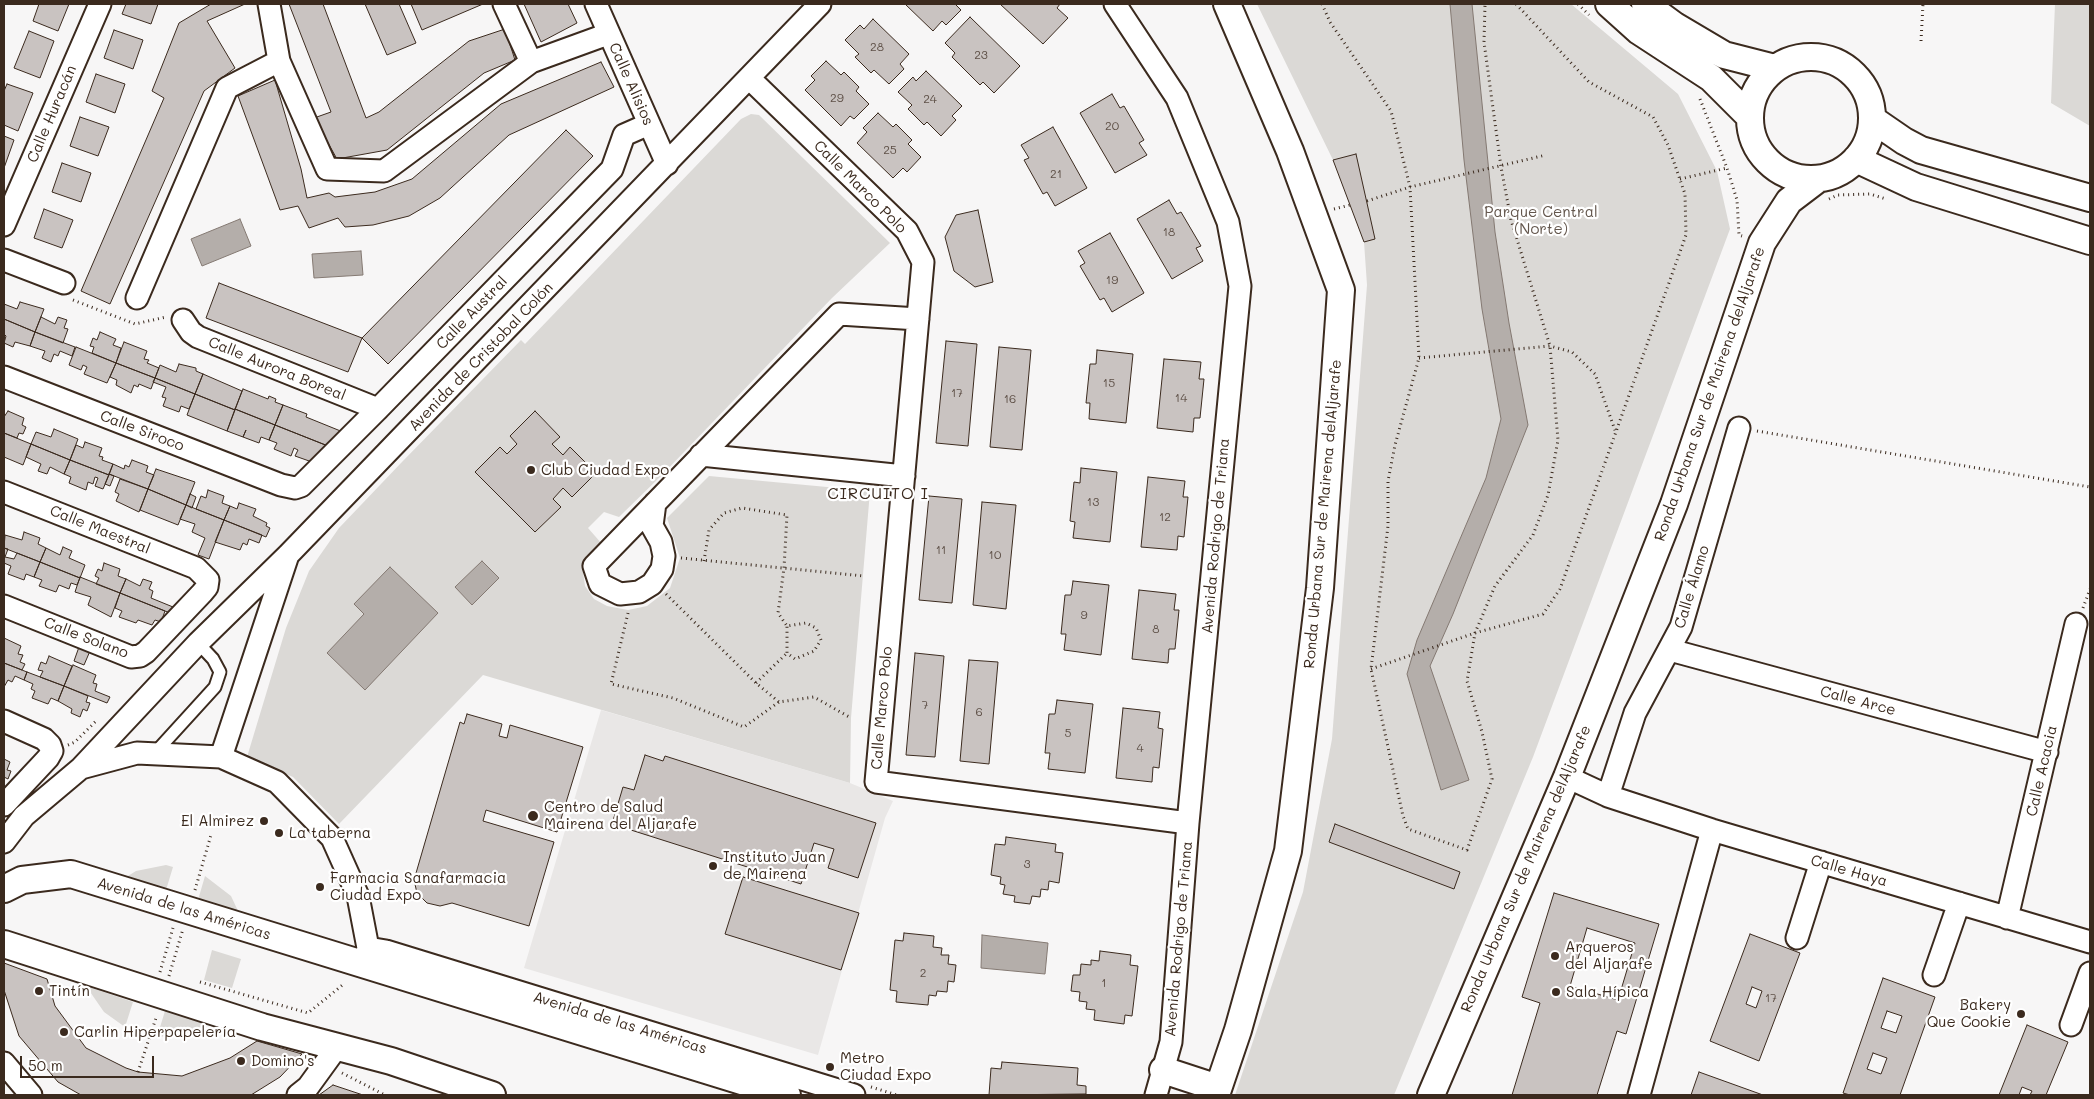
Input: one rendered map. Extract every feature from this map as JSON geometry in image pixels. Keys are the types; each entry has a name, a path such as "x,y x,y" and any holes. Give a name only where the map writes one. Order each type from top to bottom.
{"street":[{"name":"Calle Huracán","path":"4,225 100,4"},
{"path":"269,4 279,61 327,169 384,171 531,62 608,34"},
{"path":"504,4 531,62"},
{"name":"Calle Alisios","path":"596,4 668,164"},
{"name":"Avenida de Cristobal Colón","path":"221,757 288,555 668,164 820,4"},
{"name":"Avenida Rodrigo de Triana","path":"1115,4 1177,98 1228,222 1240,286 1188,823 1171,1042 1156,1095"},
{"name":"Ronda Urbana Sur de Mairena delAljarafe","path":"1217,1092 1238,1030 1288,851 1320,588 1341,290 1290,151 1227,4"},
{"path":"1645,4 1675,26 1724,55 1775,68"},
{"path":"1600,10 1639,31 1711,78 1750,117"},
{"path":"1811,57 1830,60 1847,69 1860,83 1869,100 1872,119 1867,140 1856,158 1821,190 1778,169 1768,160 1753,137 1750,117 1753,98 1762,81 1775,68 1792,60 1811,57"},
{"path":"137,298 227,88 279,61"},
{"name":"Calle Marco Polo","path":"749,78 907,231 923,262 876,782 1188,823"},
{"path":"1872,119 1921,150 2090,198"},
{"name":"Calle Austral","path":"281,485 295,488 301,486 612,169 624,135 649,124"},
{"path":"1856,158 1916,187 2090,241"},
{"name":"Ronda Urbana Sur de Mairena delAljarafe","path":"1431,1095 1567,777 1674,504 1762,243 1789,201 1821,190"},
{"path":"4,260 64,282"},
{"path":"655,503 652,526 661,542 664,556 662,568 652,584 639,592 620,594 600,584 594,566 701,455 839,314 918,319"},
{"name":"Calle Aurora Boreal","path":"183,320 192,332 198,336 378,409"},
{"name":"Calle Siroco","path":"4,377 281,485"},
{"name":"Calle Álamo","path":"1608,796 1635,713 1681,627 1739,428"},
{"path":"701,455 904,476"},
{"name":"Calle Maestral","path":"4,492 196,568"},
{"path":"4,842 24,816 81,768 198,643 288,555"},
{"name":"Calle Solano","path":"4,606 131,657 140,656 146,652 207,587 208,580 196,568"},
{"path":"237,605 250,603 257,606 263,614 264,628"},
{"name":"Calle Acacia","path":"2007,918 2076,624"},
{"name":"Calle Arce","path":"1670,650 2047,752"},
{"path":"4,721 36,734 50,745 52,751 48,758 4,805"},
{"path":"81,768 137,753 221,757 277,782 332,838 358,896 368,962"},
{"name":"Calle Haya","path":"1567,777 1608,796 1712,830 2090,942"},
{"path":"1639,1095 1712,830"},
{"path":"1797,938 1821,862"},
{"name":"Avenida de las Américas","path":"4,889 22,880 72,874 181,919 368,962 854,1095"},
{"path":"1934,976 1960,903"},
{"path":"4,944 166,978 262,1027 391,1061 492,1095"},
{"name":"Avenida de las Américas","path":"368,962 787,1095"},
{"path":"2071,1025 2090,974"},
{"path":"298,1095 308,1087 337,1047"},
{"path":"4,1062 31,1095"},
{"path":"1163,1070 1217,1092"}],"lane":[{"path":"154,754 215,687 220,672 213,659 198,643"}],"path":[{"path":"1322,4 1330,22 1391,111 1410,187 1419,358 1395,445 1388,481 1388,526 1371,670 1403,816 1408,829 1467,850 1492,779 1467,681 1475,633 1495,586 1533,535 1548,495 1558,440 1550,346 1512,220 1501,167 1484,42 1485,4"},
{"path":"1371,670 1475,633 1543,614 1560,589 1686,236 1685,194 1668,145 1653,117 1589,82 1516,4"},
{"path":"1578,4 1600,10"},
{"path":"1921,41 1923,4"},
{"path":"1700,98 1728,168 1737,200 1739,235 1762,243"},
{"path":"1367,201 1410,187 1546,155"},
{"path":"1680,179 1728,168"},
{"path":"1821,190 1838,196 1870,194 1891,200"},
{"path":"64,282 61,292 63,296 135,324 169,317 183,320"},
{"path":"1419,358 1550,346 1572,352 1595,374 1616,434"},
{"path":"1739,428 2090,487"},
{"path":"704,560 709,530 724,513 742,508 787,516 784,568 778,613 787,626 787,652 756,683"},
{"path":"664,556 864,576"},
{"path":"652,584 664,592 756,683 779,702"},
{"path":"630,593 628,610 611,684 672,698 744,727 779,702 814,697 851,718"},
{"path":"787,626 806,623 816,628 821,640 814,651 795,659 787,652"},
{"path":"138,1072 166,978 181,919 211,835"},
{"path":"166,978 181,919"},
{"path":"197,981 308,1013 368,962"},
{"path":"151,967 166,978"}],"shaded area":[{"path":"1450,4 1472,4 1495,232 1509,323 1528,425 1453,614 1430,666 1469,780 1441,790 1407,674 1417,640 1486,478 1501,419 1482,309 1464,160"},
{"path":"240,219 251,246 202,266 191,239"},
{"path":"361,251 363,275 314,278 312,254"},
{"path":"482,561 499,578 472,605 455,587"},
{"path":"390,567 438,613 365,690 327,653 364,614 354,604"},
{"name":"Instituto Juan de Mairena","path":"601,710 850,783 893,801 885,818 818,1055 524,968"},
{"path":"982,935 1048,943 1045,974 981,968"}],"green space":[{"name":"Parque Central (Norte)","path":"1257,4 1571,4 1678,94 1717,171 1730,229 1533,757 1394,1095 1235,1095 1303,892 1332,739 1367,285 1364,242 1333,160"},
{"path":"2055,4 2090,4 2090,126 2051,103"},
{"name":"Club Ciudad Expo","path":"751,114 759,115 890,243 832,298 661,476 619,517 604,512 588,528 602,544 582,565 585,586 594,599 607,606 628,610 647,606 670,588 680,558 667,518 709,476 870,491 851,718 850,783 483,675 339,824 293,777 247,757 286,628 309,571 339,528 401,463 521,340 525,344 741,119"},
{"path":"166,865 173,867 166,890 123,879 136,871"},
{"path":"205,876 231,896 239,913 198,900"},
{"path":"212,950 241,959 232,988 204,980"},
{"path":"86,986 133,1002 125,1027 104,1012"},
{"path":"165,1011 216,1021 182,1035 157,1037"}],"building":[{"path":"39,4 69,4 58,31 33,21"},
{"path":"126,4 158,4 151,24 122,14"},
{"path":"211,4 245,4 207,21 235,68 204,91 110,304 81,291 164,98 152,91 179,23"},
{"path":"289,4 323,4 366,118 379,112 469,41 505,29 515,60 484,73 387,150 337,159 314,118 331,112"},
{"path":"365,4 399,4 416,43 387,55"},
{"path":"411,4 483,4 422,30"},
{"path":"524,4 568,4 577,23 541,42"},
{"path":"905,4 955,4 961,10 946,25 942,21 933,31"},
{"path":"1000,4 1060,4 1057,8 1068,18 1043,44"},
{"path":"970,17 1020,66 994,93 983,82 980,85 952,57 955,53 945,43"},
{"path":"873,19 909,54 900,64 904,69 889,84 874,70 871,73 855,57 859,54 845,40 860,25 864,29"},
{"path":"114,30 143,40 133,69 104,58"},
{"path":"29,31 54,41 40,78 14,68"},
{"path":"826,61 841,75 844,72 859,87 856,91 869,104 854,119 850,116 841,126 805,90 815,80 811,76"},
{"path":"601,62 614,87 509,135 440,198 409,216 373,225 345,227 338,218 309,228 298,206 280,210 238,96 275,80 301,169 307,198 329,193 335,197 375,192 412,179 501,104"},
{"path":"926,71 962,106 952,116 956,120 941,136 927,122 924,125 908,109 912,105 898,92 913,77 916,81"},
{"path":"96,74 125,84 115,113 86,102"},
{"path":"7,84 33,93 18,131 4,125 4,91"},
{"path":"1112,94 1120,108 1124,106 1144,140 1139,143 1147,155 1115,173 1080,113"},
{"path":"878,113 893,127 896,124 912,140 908,144 921,157 907,172 903,168 893,178 857,143 867,132 863,128"},
{"path":"80,117 109,127 98,156 70,146"},
{"path":"1053,127 1087,188 1055,206 1047,192 1043,194 1024,160 1029,158 1021,145"},
{"path":"566,130 593,156 388,364 362,338"},
{"path":"4,136 14,140 4,168"},
{"path":"1356,154 1375,239 1364,242 1333,160"},
{"path":"62,163 91,173 81,202 52,192"},
{"path":"1169,200 1177,214 1181,212 1201,246 1196,248 1203,261 1172,279 1137,219"},
{"path":"44,209 73,220 62,248 34,238"},
{"path":"978,210 993,282 975,287 954,271 945,237 956,215"},
{"path":"1110,233 1144,293 1112,312 1104,298 1100,300 1080,266 1085,263 1078,251"},
{"path":"219,283 362,338 348,372 206,318"},
{"path":"20,302 44,309 35,332 4,319 4,304 17,309"},
{"path":"41,317 55,324 58,317 67,320 64,328 68,329 63,343 35,332"},
{"path":"4,319 35,332 30,346 15,342 13,347 4,343 6,336 4,334"},
{"path":"35,332 75,347 72,356 60,351 58,356 54,354 51,362 42,358 45,351 30,346"},
{"path":"100,332 116,339 113,345 121,348 116,363 92,353 94,347 90,346 93,338 97,340"},
{"path":"946,341 977,344 968,446 936,443"},
{"path":"124,342 147,351 144,359 149,360 147,363 159,368 155,378 116,363"},
{"path":"76,347 116,363 107,383 84,374 87,367 83,365 81,370 69,365"},
{"path":"999,347 1031,350 1022,450 990,447"},
{"path":"1097,350 1133,354 1126,423 1089,419 1090,403 1086,403 1090,364 1096,364"},
{"path":"1164,359 1201,362 1199,379 1204,379 1200,418 1194,418 1193,432 1157,428"},
{"path":"116,363 155,378 151,389 139,384 138,387 134,385 131,393 116,385 117,380 110,377"},
{"path":"179,364 196,368 196,371 203,374 195,394 155,378 160,365 176,372"},
{"path":"203,374 242,391 235,410 195,394"},
{"path":"155,378 195,394 189,409 181,406 179,412 163,406 166,398 162,397 166,387 153,382"},
{"path":"243,389 268,399 269,396 276,399 275,402 283,405 275,425 235,409"},
{"path":"195,394 235,410 227,431 187,415"},
{"path":"283,405 307,414 306,417 343,432 328,446 275,425"},
{"path":"235,409 275,425 269,440 261,437 259,443 227,431"},
{"path":"8,411 24,418 22,425 26,427 23,434 19,433 17,438 4,433 4,417"},
{"path":"535,411 560,437 552,444 563,455 570,447 596,473 572,497 563,488 553,499 561,507 535,532 475,472 500,447 507,454 517,444 510,436"},
{"path":"275,425 328,446 312,462 295,456 298,450 294,448 291,456 274,449 277,443 269,440"},
{"path":"54,429 78,439 70,460 31,444 36,432 51,437"},
{"path":"4,433 31,444 23,465 4,457"},
{"path":"85,442 102,448 99,456 103,457 102,460 113,464 109,475 70,460 76,445 83,448"},
{"path":"31,444 70,460 64,474 50,467 47,474 38,471 41,464 26,457"},
{"path":"70,460 109,475 103,489 95,486 98,478 95,477 93,484 88,482 86,490 69,483 71,477 64,474"},
{"path":"132,460 148,466 146,472 154,475 148,489 109,474 113,464 124,469 125,465 129,467"},
{"path":"1081,468 1117,472 1110,542 1073,538 1075,522 1070,521 1074,482 1080,483"},
{"path":"156,469 195,482 186,505 148,489"},
{"path":"109,474 114,476 110,486 105,484"},
{"path":"1148,477 1185,481 1183,497 1188,497 1184,537 1178,536 1177,550 1141,547"},
{"path":"120,479 148,489 139,512 116,501 119,494 115,492"},
{"path":"148,489 186,505 178,525 140,510"},
{"path":"208,490 224,496 222,503 230,506 224,520 196,509 201,496 206,498"},
{"path":"190,494 196,497 192,508 186,505"},
{"path":"929,496 962,499 952,603 919,600"},
{"path":"982,502 1016,505 1006,609 973,605"},
{"path":"239,503 256,509 253,516 267,523 266,526 270,528 266,537 224,520 230,506 237,509"},
{"path":"186,505 224,520 209,559 198,555 205,538 192,532 195,524 180,519"},
{"path":"224,520 262,535 259,543 249,539 247,545 243,543 240,550 215,542"},
{"path":"24,532 40,538 38,544 46,548 40,562 4,548 5,535 22,540"},
{"path":"63,547 72,551 69,558 85,565 80,578 40,562 46,548 60,555"},
{"path":"4,548 8,549 5,557 14,559 17,553 40,562 34,577 26,574 24,580 8,574 11,566 4,563"},
{"path":"40,562 80,578 77,585 71,583 69,589 59,585 56,592 39,586 42,580 34,577"},
{"path":"104,563 120,569 118,576 126,579 120,593 96,584 99,578 95,576 98,569 102,571"},
{"path":"80,577 120,593 111,617 88,605 91,597 75,592"},
{"path":"126,579 140,586 143,579 152,582 149,589 153,591 151,598 173,607 170,613 120,593"},
{"path":"1073,581 1109,585 1101,655 1064,650 1066,634 1061,634 1065,595 1071,595"},
{"path":"1139,590 1176,594 1174,610 1179,610 1175,649 1169,649 1168,663 1132,659"},
{"path":"120,593 165,611 161,622 155,620 152,625 138,620 136,623 119,617 122,611 115,608"},
{"path":"4,638 21,646 18,654 23,655 20,662 25,664 22,670 4,663"},
{"path":"79,647 90,651 84,665 74,661"},
{"path":"915,653 944,656 935,757 906,755"},
{"path":"49,656 72,666 64,686 40,677 43,671 38,670 41,662 46,664"},
{"path":"969,660 998,662 989,764 960,761"},
{"path":"4,663 27,672 24,680 15,676 12,682 8,680 4,687"},
{"path":"73,665 96,675 93,683 97,684 95,691 110,697 107,703 64,686"},
{"path":"27,672 64,686 58,701 51,698 48,704 32,698 35,691 31,689 33,684 24,680"},
{"path":"64,686 88,696 86,702 90,703 87,711 83,709 80,717 71,713 72,709 58,701"},
{"path":"1057,700 1093,704 1085,773 1048,769 1050,753 1045,753 1049,714 1055,714"},
{"path":"1123,708 1160,712 1158,728 1163,729 1159,768 1153,767 1152,782 1116,778"},
{"name":"Centro de Salud Mairena del Aljarafe","path":"467,714 502,724 499,736 507,738 510,725 583,747 557,832 486,810 483,821 554,842 529,926 452,903 440,906 427,903 417,893 414,880 460,722 464,724"},
{"path":"645,755 663,761 665,756 876,823 858,878 828,868 834,849 814,843 801,884 612,824 623,787 634,790"},
{"path":"4,759 10,762 7,770 11,771 8,779 4,777"},
{"path":"1335,824 1460,872 1454,889 1329,842"},
{"path":"1006,837 1056,844 1055,852 1063,853 1059,883 1049,881 1048,890 1041,889 1040,897 1032,896 1030,904 1014,902 1015,896 1003,894 1005,885 1000,884 1001,877 991,875 995,844 1005,845"},
{"path":"743,877 859,913 841,970 725,934"},
{"name":"Sala Hípica","path":"1554,893 1659,924 1626,1034 1617,1031 1597,1095 1512,1095 1540,1003 1522,997","holes":["1587,928 1635,943 1618,1000 1570,986"]},
{"path":"904,933 934,936 933,947 942,948 941,955 949,955 948,964 956,965 954,982 948,981 947,992 937,991 936,996 929,995 928,1005 896,1002 897,991 890,990 895,940 903,941"},
{"path":"1750,934 1800,953 1759,1061 1710,1041","holes":["1752,987 1762,991 1756,1008 1746,1004"]},
{"path":"1100,951 1131,955 1130,965 1138,966 1132,1016 1125,1015 1124,1024 1094,1020 1095,1010 1086,1009 1087,1002 1079,1001 1080,992 1071,991 1073,975 1080,975 1081,964 1091,965 1091,960 1099,961"},
{"path":"4,963 47,979 55,1006 86,1048 138,1072 182,1076 230,1058 257,1041 302,1054 280,1077 251,1095 81,1095 58,1082 19,1036 4,990"},
{"path":"1883,978 1935,997 1900,1095 1850,1095 1843,1093","holes":["1887,1011 1902,1016 1896,1033 1881,1028","1873,1053 1887,1058 1881,1074 1867,1069"]},
{"path":"2027,1025 2068,1042 2046,1095 2030,1095 2032,1091 2022,1087 2019,1095 1999,1095"},
{"path":"1002,1062 1078,1068 1077,1085 1086,1086 1086,1094 989,1095 991,1068 1001,1069"},
{"path":"1699,1072 1763,1095 1691,1095"},
{"path":"333,1085 363,1095 319,1095"}],"place":[{"name":"Club Ciudad Expo","path":"531,470"},
{"name":"Centro de Salud Mairena del Aljarafe","path":"533,816"},
{"name":"El Almirez","path":"264,821"},
{"name":"La taberna","path":"279,833"},
{"name":"Instituto Juan de Mairena","path":"713,866"},
{"name":"Farmacia Sanafarmacia Ciudad Expo","path":"320,887"},
{"name":"Arqueros del Aljarafe","path":"1555,956"},
{"name":"Tintín","path":"39,991"},
{"name":"Sala Hípica","path":"1556,992"},
{"name":"Bakery Que Cookie","path":"2021,1014"},
{"name":"Carlin Hiperpapelería","path":"64,1032"},
{"name":"Domino's","path":"241,1061"},
{"name":"Metro Ciudad Expo","path":"830,1067"}],"district":[{"name":"CIRCUITO I","path":"878,494"}]}
